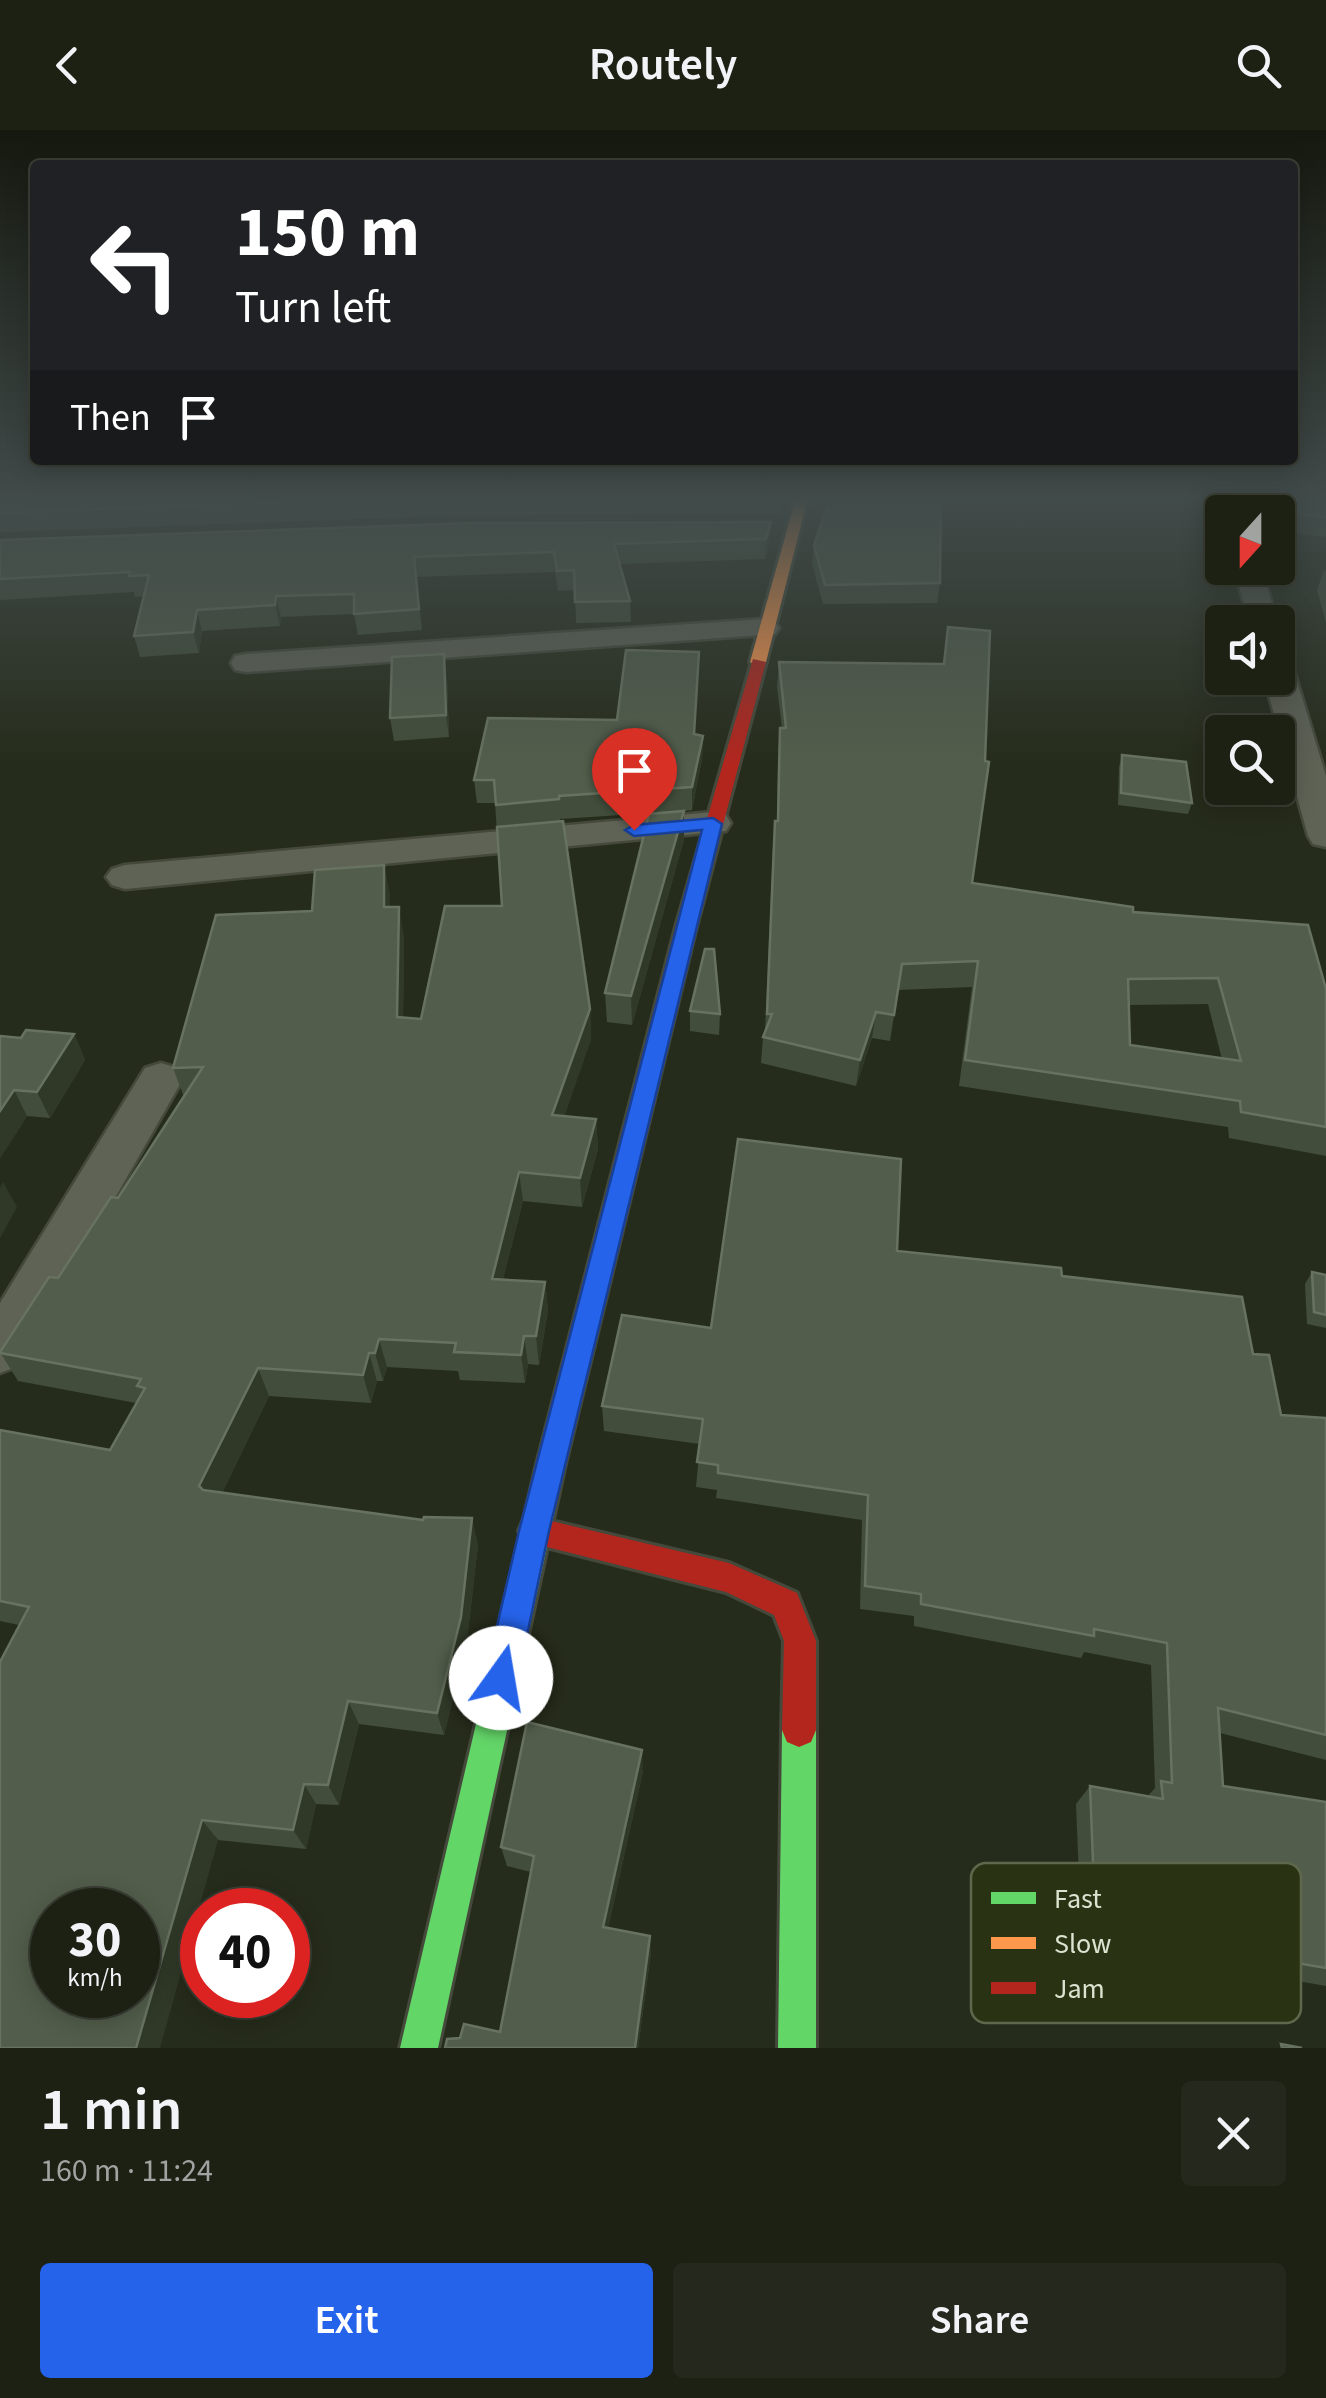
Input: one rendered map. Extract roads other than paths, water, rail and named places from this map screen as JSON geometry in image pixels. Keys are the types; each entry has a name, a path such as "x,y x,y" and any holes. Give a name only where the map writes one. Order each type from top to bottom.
{"street":[{"path":"419,2048 534,1531 764,628 771,588"},
{"path":"246,664 764,628"},
{"path":"1285,695 1326,836"},
{"path":"125,877 713,824"},
{"path":"0,1350 160,1079"},
{"path":"534,1531 729,1578 786,1604 800,1641 798,2048"}]}
